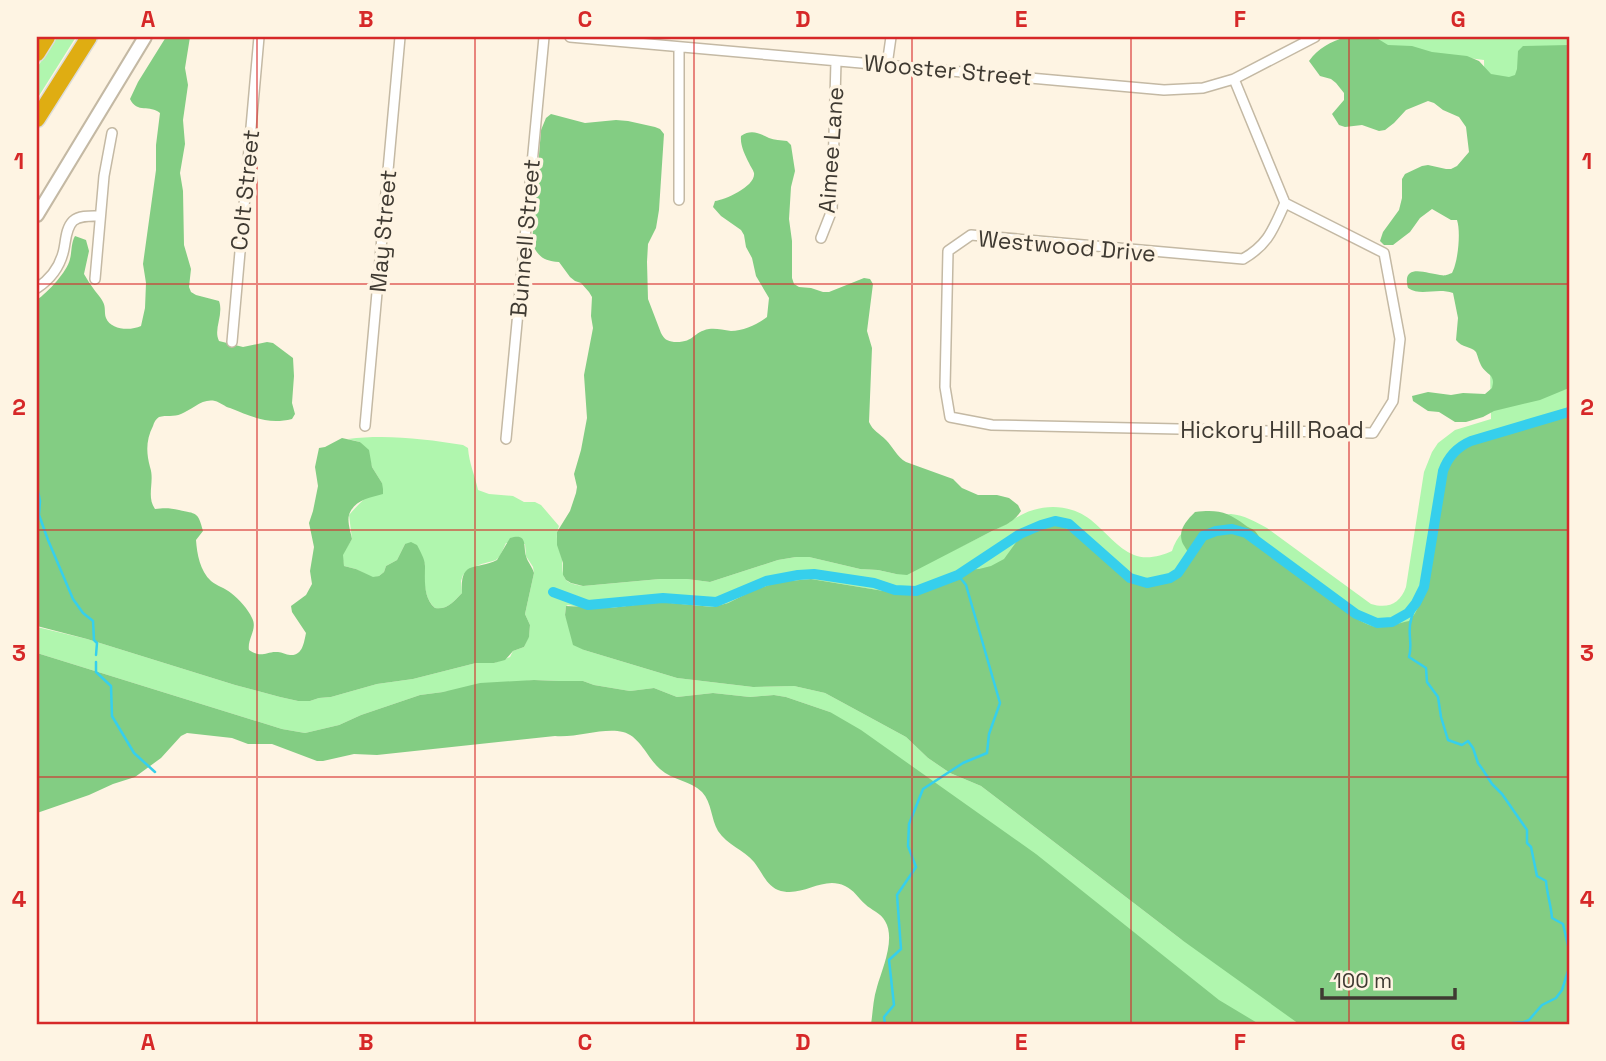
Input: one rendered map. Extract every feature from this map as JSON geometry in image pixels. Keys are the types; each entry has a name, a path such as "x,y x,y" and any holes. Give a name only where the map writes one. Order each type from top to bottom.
{"highway":[{"path":"37,119 89,37"}],"street":[{"path":"37,215 145,37"},
{"name":"Colt Street","path":"232,342 258,37"},
{"name":"May Street","path":"365,426 400,37"},
{"name":"Bunnell Street","path":"506,439 544,37"},
{"name":"Wooster Street","path":"570,37 1164,90 1203,88 1234,79 1315,37"},
{"path":"887,65 891,37"},
{"path":"679,47 679,201"},
{"name":"Aimee Lane","path":"821,238 832,210 836,61"},
{"path":"1234,79 1285,202"},
{"path":"95,279 104,176 112,134"},
{"name":"Hickory Hill Road","path":"950,417 992,425 1373,433 1393,401 1400,339 1384,253 1285,202"},
{"name":"Westwood Drive","path":"950,417 945,387 948,251 971,236 1243,259 1257,251 1270,235 1285,202"},
{"path":"37,288 50,277 58,265 73,222 81,217 100,216"}],"green space":[{"path":"56,37 76,37 37,99 37,68"},
{"path":"166,37 190,37 185,68 188,85 183,120 185,144 180,173 184,245 191,269 189,287 196,295 219,301 219,341 243,347 273,343 293,358 292,403 295,414 292,419 268,421 210,401 178,415 159,417 147,446 152,504 155,509 167,508 193,513 200,520 203,531 196,540 202,567 211,581 229,591 243,604 254,622 249,650 261,654 278,652 294,655 302,648 306,633 291,606 306,595 312,584 310,571 314,547 309,523 318,486 315,467 319,448 342,438 360,442 369,450 372,467 382,483 383,494 363,500 351,510 348,521 352,539 343,555 344,566 373,577 379,576 386,566 397,560 405,544 411,542 417,545 424,561 428,599 435,608 444,608 462,593 466,571 497,560 510,538 520,537 534,573 525,614 530,625 529,637 524,647 513,651 505,660 476,663 413,679 377,684 331,697 298,701 37,626 37,300 65,270 75,236 86,240 89,251 84,274 102,300 108,322 121,328 141,326 146,283 143,264 156,170 160,113 140,108 130,99"},
{"path":"1345,37 1569,37 1569,764 1432,592 1418,618 1385,633 1198,556 1164,591 1038,571 951,576 930,586 902,593 810,579 777,582 713,607 660,602 610,608 568,605 565,615 571,636 584,650 677,678 753,687 794,686 825,693 906,737 928,758 950,773 981,786 1182,940 1569,1024 966,1024 830,712 774,695 750,697 713,693 677,697 654,688 630,691 583,681 534,680 420,695 339,725 305,733 282,729 37,653 37,627 298,701 331,697 377,684 413,679 476,663 494,663 510,657 513,651 524,647 529,636 530,625 525,614 534,573 526,556 525,544 506,543 496,560 477,566 463,575 462,593 444,608 435,608 431,604 424,582 425,564 405,544 397,560 386,566 379,576 373,578 344,566 342,555 352,539 349,515 382,483 360,442 348,439 377,437 434,441 468,448 478,490 513,496 524,502 535,502 541,505 559,526 557,539 565,579 583,586 660,579 710,582 778,560 796,557 809,557 896,574 942,556 1029,511 1050,507 1082,514 1122,548 1143,557 1172,551 1183,532 1199,523 1227,514 1241,516 1267,528 1371,604 1393,604 1406,587 1424,472 1432,452 1438,443 1455,430 1491,419 1484,60 1337,41"},
{"path":"1345,37 1375,37 1388,45 1412,46 1432,52 1467,56 1479,61 1491,74 1509,77 1515,75 1518,51 1523,46 1569,45 1569,388 1540,400 1494,411 1466,422 1455,422 1439,412 1428,411 1413,401 1412,396 1428,392 1451,395 1485,394 1493,385 1492,378 1482,367 1476,352 1456,340 1458,318 1453,293 1419,292 1408,288 1408,275 1412,272 1444,275 1452,273 1458,247 1457,220 1451,220 1432,209 1393,245 1384,245 1380,241 1383,232 1399,210 1402,179 1405,174 1428,165 1446,169 1457,166 1469,152 1466,127 1459,117 1428,101 1406,110 1385,130 1379,131 1362,125 1339,125 1332,114 1344,100 1344,93 1331,79 1320,76 1309,61 1325,46"},
{"path":"551,114 585,123 628,121 655,127 664,134 659,210 656,228 648,244 648,299 662,335 674,342 686,341 709,329 740,330 767,317 769,298 756,276 744,235 713,207 715,201 739,192 753,178 754,173 743,150 741,136 755,132 771,139 787,141 791,145 795,171 789,219 794,284 829,292 864,278 870,279 873,284 867,331 872,348 869,422 906,462 953,479 962,488 978,495 1009,498 1018,505 1021,511 1019,515 1005,525 907,575 796,557 778,560 710,582 660,579 583,586 566,580 557,545 557,532 570,511 576,493 574,474 587,418 584,375 593,328 592,297 589,292 581,283 570,277 559,262 549,261 539,255 532,243 541,130 546,118"},
{"path":"1569,415 1569,1024 1299,1024 1182,940 981,786 950,773 928,758 906,737 825,693 794,686 753,687 677,678 584,650 573,645 565,615 566,606 610,608 660,602 713,607 777,582 811,579 902,593 930,586 963,570 991,566 1004,559 1017,541 1031,531 1052,525 1073,531 1130,581 1159,584 1175,577 1186,565 1188,554 1181,535 1186,523 1195,512 1210,511 1228,514 1254,530 1273,558 1348,613 1364,623 1385,627 1409,621 1417,611 1428,575 1443,476 1454,454 1461,448"},
{"path":"37,653 282,729 305,733 339,725 420,695 480,683 583,681 630,691 654,688 677,697 713,693 786,697 830,712 861,730 1036,854 1219,1000 1259,1024 871,1024 876,992 889,945 888,928 883,918 851,890 837,883 795,892 774,888 750,858 718,831 708,801 702,792 665,773 634,738 623,732 607,731 377,755 354,754 323,761 272,744 248,744 232,738 187,733 161,758 135,777 37,813"}],"waterway":[{"path":"553,592 588,605 663,598 716,602 766,581 814,574 874,583 895,590 916,591 958,575 1020,534 1055,521 1069,524 1130,578 1147,583 1170,578 1178,573 1203,536 1232,529 1246,533 1356,614 1377,623 1392,622 1408,613 1424,587 1443,471 1454,453 1471,441 1569,412"},
{"path":"37,486 39,515 48,540 73,599 93,621 96,655"},
{"path":"885,1024 884,1017 894,1005 889,960 901,949 897,895 916,867 908,846 909,824 923,789 963,763 987,753 989,734 1000,703 966,585 958,575"},
{"path":"1416,603 1410,625 1409,657 1426,668 1427,682 1438,697 1448,740 1462,745 1468,741 1478,763 1527,830 1527,843 1531,847 1537,876 1546,881 1552,918 1563,924 1569,950"},
{"path":"96,662 96,672 111,686 112,716 134,753 155,772"},
{"path":"1510,1024 1529,1020 1542,1005 1556,998 1562,990 1569,968"}]}
